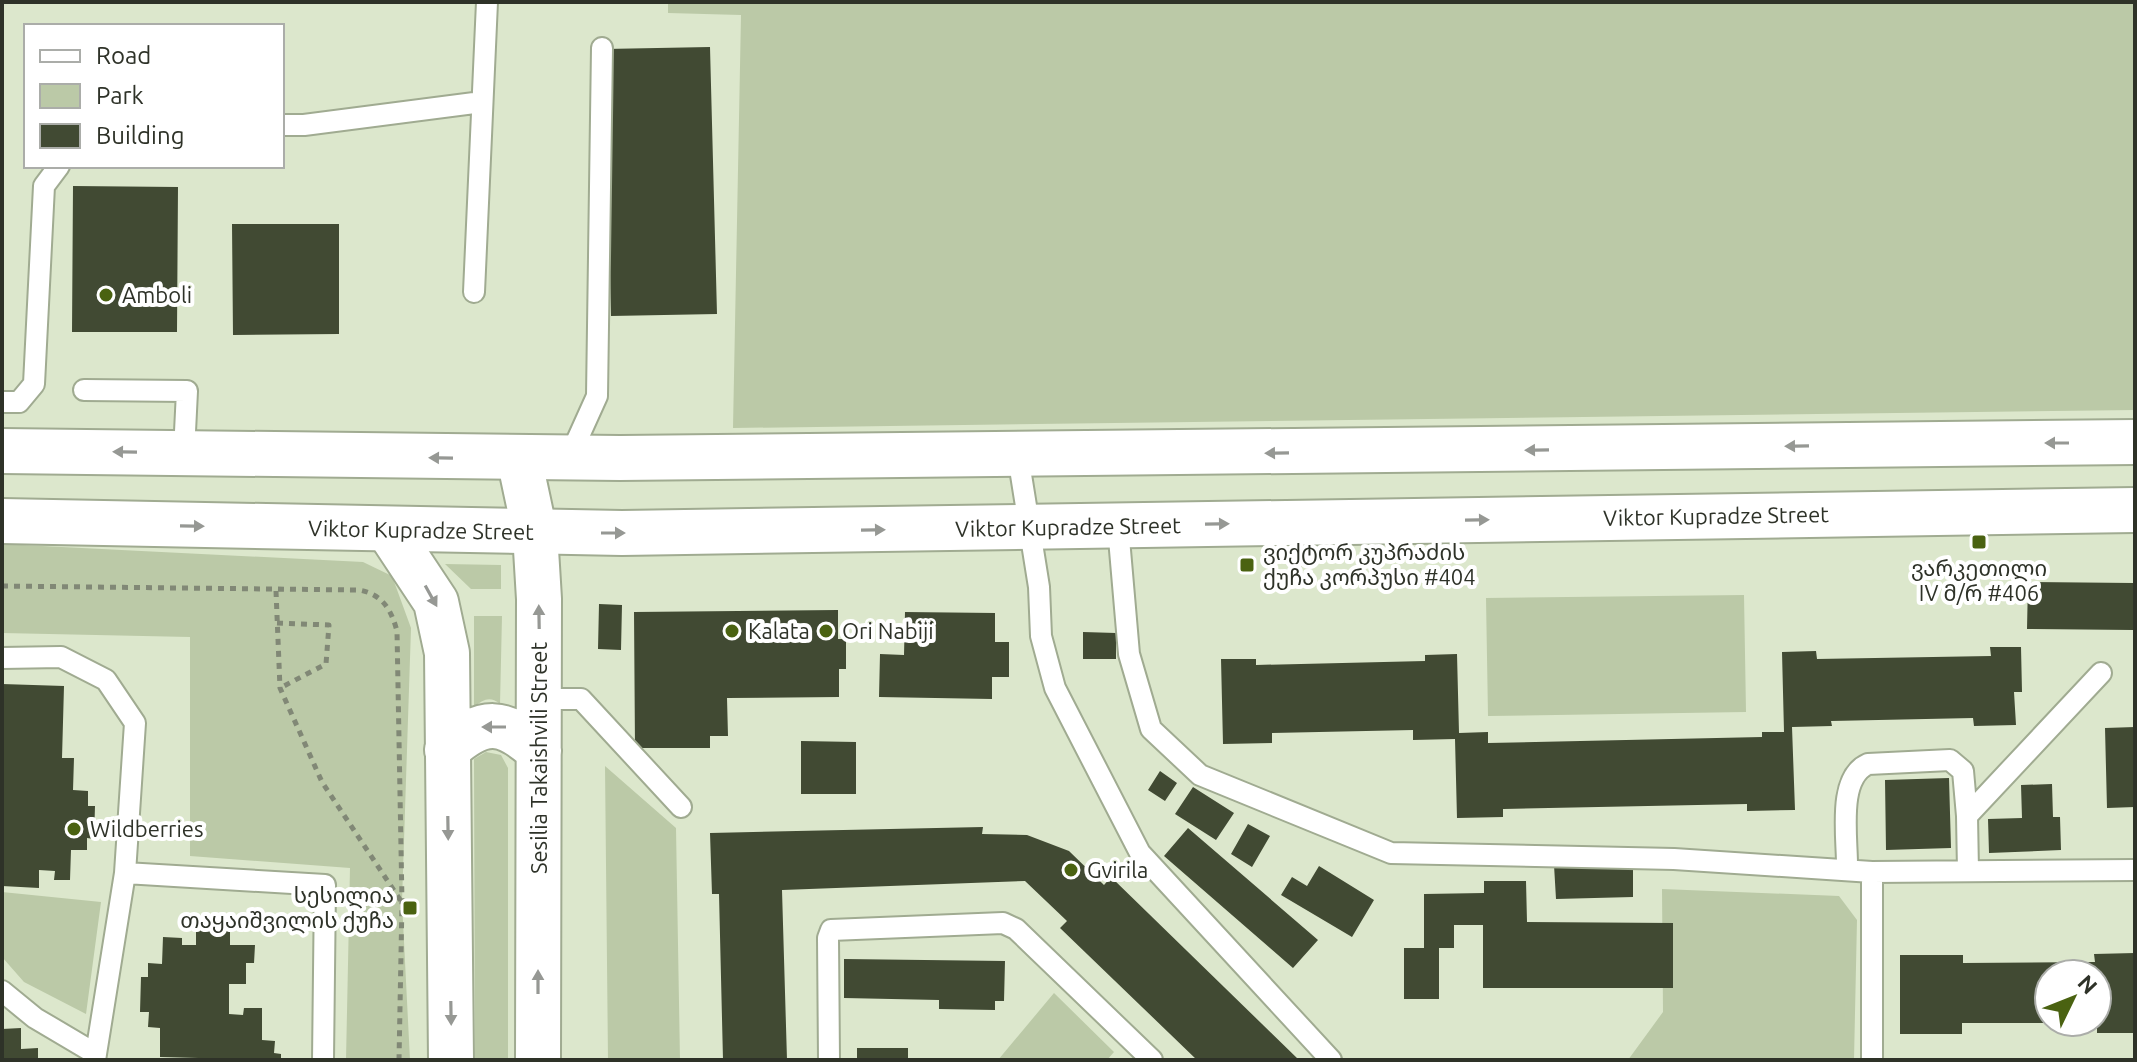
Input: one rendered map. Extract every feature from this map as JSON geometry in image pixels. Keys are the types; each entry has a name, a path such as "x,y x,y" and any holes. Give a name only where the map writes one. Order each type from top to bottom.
{"main road":[{"path":"2,451 569,458 1018,456 2135,442"},
{"name":"Sesilia Takaishvili Street","path":"519,458 535,533 539,699 538,1060"},
{"name":"Viktor Kupradze Street","path":"2,521 535,533 2135,510"},
{"path":"2065,511 2135,528"},
{"path":"389,531 436,602 447,653 451,1060"},
{"path":"447,750 465,734 497,725 515,729 539,751"}],"lane":[{"path":"474,292 487,2"},
{"path":"569,458 597,396 602,48"},
{"path":"284,125 482,102"},
{"path":"2,402 19,402 34,384 44,186 58,168"},
{"path":"84,390 187,391 184,452"},
{"path":"1018,456 1039,587 1041,636 1055,688 1140,853 1331,1060"},
{"path":"1118,527 1129,654 1151,729 1200,775 1391,853 1674,859 1872,872 2135,870"},
{"path":"2,658 61,657 106,680 135,723 125,873 95,1057 35,1018 2,991"},
{"path":"1967,816 2101,673"},
{"path":"539,699 581,699 681,807"},
{"path":"1847,870 1849,785 1860,768 1868,764 1950,760 1963,771 1968,871"},
{"path":"1872,872 1872,1060"},
{"path":"125,873 325,885 323,1060"},
{"path":"829,1060 828,938 831,930 1003,923 1016,929 1152,1060"}],"path":[{"path":"2,586 373,592 393,616 397,631 402,902 399,1060"},
{"path":"276,591 280,688 322,782 388,886 402,902"},
{"path":"277,623 329,625 326,664 280,688"}],"green space":[{"path":"668,2 2135,2 2135,410 733,428 741,15 668,13"},
{"path":"2,544 363,562 392,576 411,628 402,902 410,1060 346,1060 350,868 190,856 190,637 2,633"},
{"path":"445,564 501,565 501,589 471,589"},
{"path":"1744,595 1746,712 1488,716 1486,598"},
{"path":"474,616 502,616 500,704 487,700 474,707"},
{"path":"486,752 501,755 508,768 508,1060 475,1060 474,759"},
{"path":"605,766 676,828 680,1060 608,1060"},
{"path":"1662,889 1839,896 1857,920 1854,1060 1628,1060 1663,1012"},
{"path":"2,892 101,902 86,1014 24,982 2,957"},
{"path":"1054,993 1114,1052 1107,1060 998,1060"}],"building":[{"path":"710,47 717,314 611,316 605,49"},
{"path":"73,186 178,187 177,332 72,332"},
{"path":"232,224 339,224 339,334 233,335"},
{"path":"2028,582 2133,583 2133,630 2027,629"},
{"path":"599,604 622,605 621,650 598,649"},
{"path":"838,610 838,639 846,639 846,669 839,669 839,697 727,698 728,736 710,736 710,748 635,748 634,612"},
{"path":"905,612 995,613 995,642 1009,642 1009,677 992,677 992,699 879,697 880,654 904,655"},
{"path":"1083,632 1116,633 1116,659 1083,659"},
{"path":"1990,647 2021,647 2022,692 2014,692 2016,725 1974,726 1973,718 1831,721 1832,726 1792,727 1795,810 1747,811 1747,804 1503,809 1503,817 1457,818 1455,739 1413,740 1413,730 1272,733 1272,743 1223,744 1221,659 1256,659 1256,665 1425,661 1425,655 1457,654 1459,733 1488,732 1488,743 1762,737 1762,732 1784,732 1782,652 1816,651 1817,659 1991,656"},
{"path":"2,684 64,686 62,758 74,758 73,790 88,791 88,806 95,806 94,839 87,838 87,850 71,850 70,880 54,880 55,871 39,870 39,888 2,886"},
{"path":"2135,727 2135,807 2107,808 2105,728"},
{"path":"801,741 856,742 856,794 801,794"},
{"path":"1160,771 1177,783 1165,801 1148,790"},
{"path":"1949,778 1951,848 1886,850 1885,780"},
{"path":"2052,784 2053,817 2060,817 2061,850 1989,853 1988,819 2022,818 2021,785"},
{"path":"1193,787 1234,813 1216,840 1175,814"},
{"path":"1248,824 1270,836 1252,867 1231,854"},
{"path":"983,827 982,834 1027,835 1069,851 1104,885 1111,877 1299,1060 1197,1060 1060,928 1067,921 1025,881 782,890 787,1060 723,1060 719,894 712,894 710,833"},
{"path":"1188,828 1318,940 1293,968 1164,856"},
{"path":"1633,863 1633,897 1556,899 1554,865"},
{"path":"1319,866 1374,900 1352,937 1281,895 1292,877 1307,886"},
{"path":"1484,881 1526,881 1527,922 1673,923 1673,988 1483,988 1483,925 1454,925 1454,948 1439,948 1439,999 1404,999 1404,948 1424,948 1424,894 1484,893"},
{"path":"196,928 230,929 230,945 255,945 254,963 246,963 246,984 229,984 229,1014 243,1015 244,1008 262,1008 262,1040 275,1041 274,1053 281,1054 281,1060 160,1057 160,1028 148,1027 149,1012 140,1012 141,977 148,977 148,963 162,964 163,937 182,938 182,945 196,945"},
{"path":"2135,953 2135,1033 2113,1033 2113,958 2094,958 2094,954"},
{"path":"1900,955 1963,955 1963,963 2033,962 2033,1023 1962,1023 1962,1034 1900,1034"},
{"path":"844,959 1005,961 1004,1001 995,1001 995,1010 939,1009 939,1000 844,998"},
{"path":"21,1028 21,1049 38,1048 38,1060 3,1060 2,1029"},
{"path":"857,1048 908,1048 908,1060 857,1060"}],"place":[{"name":"Amboli","path":"106,295"},
{"name":"ვარკეთილი IV მ/რ #406","path":"1979,542"},
{"name":"ვიქტორ კუპრაძის ქუჩა კორპუსი #404","path":"1247,565"},
{"name":"Kalata","path":"732,631"},
{"name":"Ori Nabiji","path":"826,631"},
{"name":"Wildberries","path":"74,829"},
{"name":"Gvirila","path":"1071,870"},
{"name":"სესილია თაყაიშვილის ქუჩა","path":"410,908"}]}
